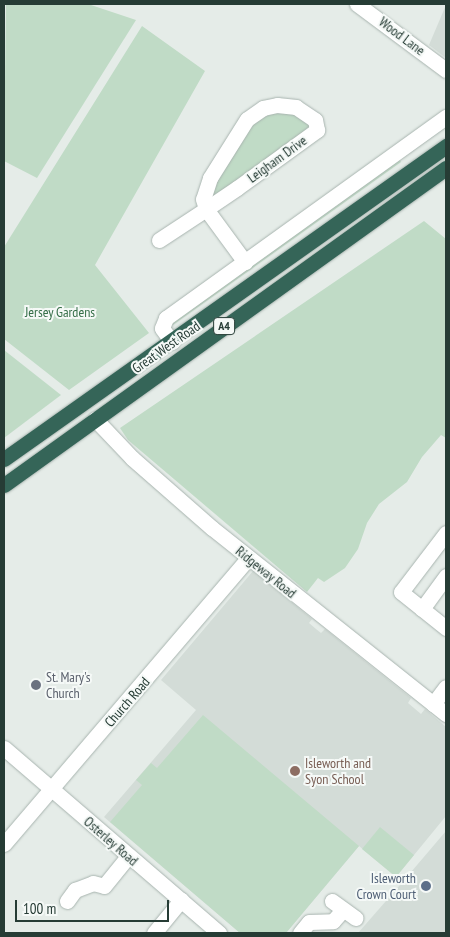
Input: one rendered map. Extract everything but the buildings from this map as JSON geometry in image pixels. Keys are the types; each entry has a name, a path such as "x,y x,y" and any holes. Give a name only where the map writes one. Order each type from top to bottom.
{"highway":[{"name":"Great West Road","path":"4,459 172,342 446,146"},
{"name":"Great West Road","path":"4,485 446,168"}],"street":[{"name":"Wood Lane","path":"357,4 446,70"},
{"name":"Leigham Drive","path":"159,240 206,209 316,130 315,120 296,107 277,105 263,108 247,119 210,178 203,199 206,209"},
{"path":"172,342 162,328 166,318 446,117"},
{"path":"206,209 245,262"},
{"name":"Ridgeway Road","path":"95,418 132,458 248,558 446,714"},
{"path":"446,532 401,592 446,628"},
{"name":"Church Road","path":"4,844 248,558"},
{"path":"422,609 446,576"},
{"path":"433,704 446,687"},
{"name":"Osterley Road","path":"4,748 219,933"},
{"path":"67,901 75,890 93,883 104,886 128,856"},
{"path":"154,933 181,900"},
{"path":"300,933 309,922 333,921 343,910"}],"shaded area":[{"path":"446,5 446,58 429,45"},
{"name":"Isleworth and Syon School","path":"253,571 312,619 309,623 316,629 321,633 325,629 411,698 408,703 421,714 425,709 446,727 446,816 396,877 359,846 286,933 240,933 104,817 196,710 161,680"},
{"name":"Isleworth Crown Court","path":"446,831 446,933 358,933 400,885"}],"green space":[{"path":"6,4 88,4 136,20 37,178 4,161"},
{"name":"Jersey Gardens","path":"142,26 205,71 95,265 149,333 69,390 4,339 4,247"},
{"path":"276,111 293,111 310,119 310,128 212,200 209,194 250,124"},
{"path":"400,160 401,162 173,325 172,323"},
{"path":"424,221 446,239 446,438 441,435 422,457 407,482 379,504 367,523 358,549 345,568 324,582 318,578 307,592 128,440 120,428"},
{"name":"Jersey Gardens","path":"4,350 61,395 4,438"},
{"path":"203,715 359,846 286,933 240,933 110,822 142,785 136,780 151,763 157,768"},
{"path":"380,827 414,855 396,877 362,849"}],"place":[{"name":"St. Mary's Church","path":"36,685"},
{"name":"Isleworth and Syon School","path":"295,771"},
{"name":"Isleworth Crown Court","path":"426,886"}]}
